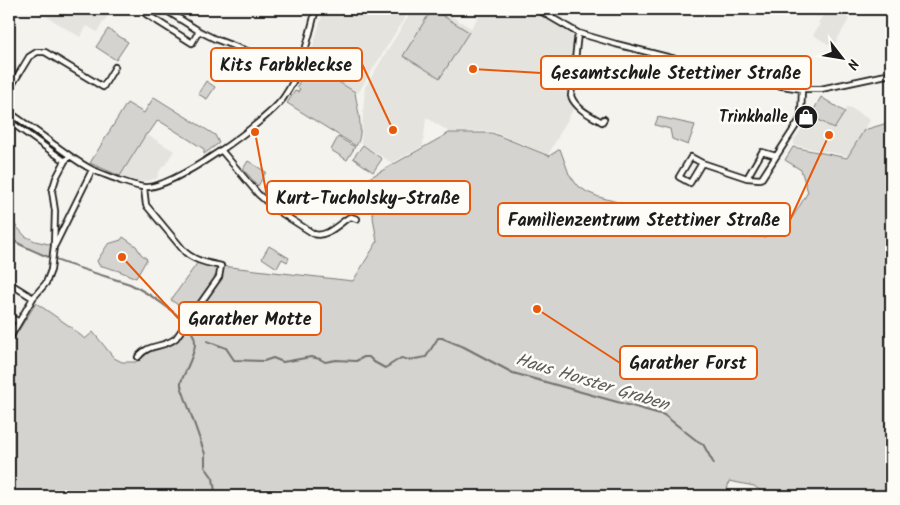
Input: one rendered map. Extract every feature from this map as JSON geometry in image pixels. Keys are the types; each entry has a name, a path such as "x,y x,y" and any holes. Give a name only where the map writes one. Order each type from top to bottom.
{"street":[{"path":"150,9 146,14 192,43 199,31"},
{"path":"164,9 215,39 298,70"},
{"path":"9,112 92,170 144,188 158,185 222,150 269,114 284,97 301,64 316,9"},
{"path":"536,9 578,33 782,86 821,89 891,74"},
{"path":"578,33 571,90 572,98 578,106 590,115 602,122 604,119"},
{"path":"9,90 29,56 36,52 45,52 103,87 115,67"},
{"path":"702,163 690,183 679,177 691,157 702,163 747,178 762,178 799,121 802,89"},
{"path":"9,121 65,161"},
{"path":"222,150 264,199 275,209 314,234 325,234 348,218 357,219"},
{"path":"747,178 762,152 776,156"},
{"path":"9,339 33,298 46,283 51,270 55,211 52,192 56,178 65,161 70,156"},
{"path":"54,246 92,170"},
{"path":"138,358 146,349 171,342 184,328 219,277 221,266 197,260 185,252 146,205 144,188"},
{"path":"9,283 33,298"},
{"path":"9,316 19,322"}],"shaded area":[{"path":"36,9 112,9 97,32 87,26 80,37"},
{"path":"324,9 399,9 407,14 358,93 308,63"},
{"path":"413,9 439,9 471,28 484,9 530,9 572,35 575,39 567,90 568,99 574,108 548,155 492,131 449,132 426,117 423,146 392,163 361,143 365,87"},
{"path":"432,9 469,32 440,78 403,56"},
{"path":"797,9 823,9 818,17"},
{"path":"827,9 837,9 849,19 833,47 813,35"},
{"path":"108,29 128,42 116,60 96,47"},
{"path":"308,63 355,92 360,127 359,141 356,146 287,103 295,91 298,92 300,89 297,87"},
{"path":"206,81 215,87 207,99 198,94"},
{"path":"154,97 215,135 219,143 204,154 204,149 158,120 149,133 146,134 120,176 90,163 127,103 144,113"},
{"path":"821,97 845,112 834,129 811,115"},
{"path":"847,107 870,120 848,156 794,145 794,140 811,115 834,129"},
{"path":"658,117 695,125 688,145 672,139 670,129 655,125"},
{"path":"891,122 891,496 768,496 754,486 729,481 726,496 9,496 9,346 36,303 85,339 93,332 114,358 122,362 136,362 146,350 171,343 192,315 171,300 198,262 353,281 377,242 369,178 449,133 492,133 549,156 560,149 569,174 577,185 587,192 680,219 682,214 726,226 752,237 764,237 786,228 808,192 801,170 785,160 793,147 847,158 864,130"},
{"path":"146,134 174,151 162,167 157,178 137,181 120,176"},
{"path":"338,137 355,147 347,160 331,150"},
{"path":"363,145 382,159 373,172 353,158"},
{"path":"248,161 266,172 258,186 243,169"},
{"path":"9,218 25,236 35,241 53,245 52,258 9,239"},
{"path":"123,237 136,246 147,259 136,278 99,265 97,261 108,244 121,240"},
{"path":"269,246 289,258 287,262 282,259 277,268 262,258"}],"waterway":[{"path":"9,238 53,259 130,284 169,308 187,325 193,334 195,346 181,386 205,454 205,467 213,478 215,492 218,496"},
{"name":"Haus Horster Graben","path":"207,341 226,348 234,360 264,361 273,358 283,362 311,357 325,362 336,360 356,361 369,357 385,368 401,358 409,360 426,357 438,338 442,338 464,347 513,373 664,415 703,444 714,464"},
{"path":"210,496 215,492"}],"place":[{"name":"Gesamtschule Stettiner Straße","path":"473,69"},
{"name":"Trinkhalle","path":"806,117"},
{"name":"Kits Farbkleckse","path":"393,130"},
{"name":"Kurt-Tucholsky-Straße","path":"255,132"},
{"name":"Familienzentrum Stettiner Straße","path":"829,135"},
{"name":"Garather Motte","path":"122,257"},
{"name":"Garather Forst","path":"537,309"}]}
